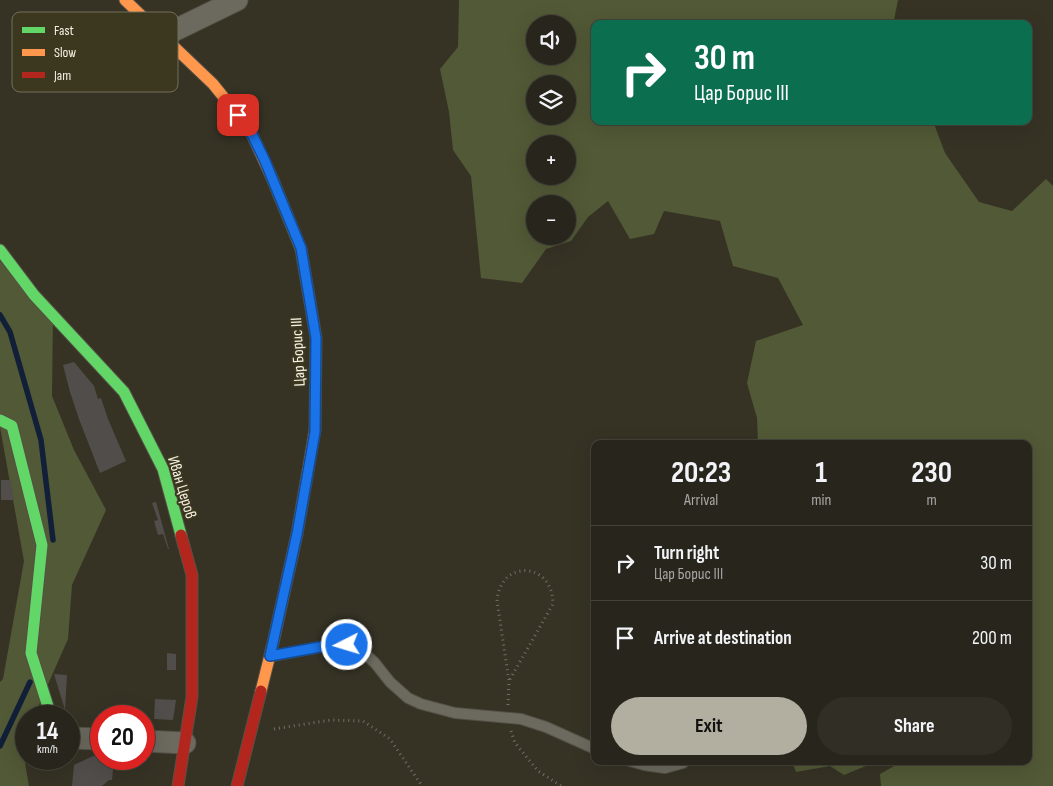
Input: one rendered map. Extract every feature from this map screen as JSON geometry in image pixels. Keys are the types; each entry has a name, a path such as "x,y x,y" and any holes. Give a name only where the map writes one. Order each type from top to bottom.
{"street":[{"name":"Цар Борис III","path":"125,0 138,12"},
{"path":"178,29 237,0"},
{"name":"Цар Борис III","path":"178,50 213,84 250,130 265,161 301,248 316,338 315,432 297,534 270,656 237,786"},
{"name":"Иван Церов","path":"0,250 34,295 124,392 164,469 192,575 192,697 178,786"},
{"path":"0,420 12,426 42,545 31,653 47,705"},
{"path":"155,742 185,743"}],"lane":[{"path":"270,656 320,647 347,645 362,651 375,663 390,682 408,698 421,704 455,713 521,719 546,727 591,747"},
{"path":"644,765 665,768 674,765"}],"path":[{"path":"509,681 553,604 553,594 550,585 544,578 529,571 521,571 506,578 500,585 497,593 509,681 507,718 515,743 538,771 561,786"},
{"path":"251,733 331,720 363,721 390,739 422,786"}],"green space":[{"path":"459,0 898,0 894,20 591,20 591,125 934,125 945,153 979,202 1012,211 1046,179 1053,186 1053,786 881,786 880,774 896,765 1032,765 1032,440 758,440 757,418 747,383 756,341 803,325 778,278 733,266 720,221 664,211 654,234 630,239 608,201 588,217 576,234 576,195 526,195 526,245 558,245 546,249 522,283 481,278 471,176 453,150 449,112 440,69 458,47"},
{"path":"0,261 53,314 52,396 74,450 106,510 72,585 68,639 39,705 15,705 15,770 26,770 29,786 0,786 0,682 3,679 24,561 0,427"},
{"path":"793,765 868,765 844,775 830,766 796,772"}],"building":[{"path":"74,362 94,386 98,399 101,398 126,461 100,473 79,419 63,365"},
{"path":"1,480 10,480 14,500 1,500"},
{"path":"156,502 169,549 163,534 158,535 154,521 158,520 152,503"},
{"path":"167,653 176,654 176,670 167,670"},
{"path":"54,674 67,675 65,705 63,705"},
{"path":"155,699 176,700 173,720 155,719"},
{"path":"90,757 90,770 113,770 112,780 109,780 102,786 72,786 74,770 80,770 80,762"}],"waterway":[{"path":"0,315 10,332 41,440 53,540"},
{"path":"0,746 30,682"}],"traffic: fast":[{"path":"272,178 301,249 316,338 315,430"},
{"path":"0,250 34,295 124,392 163,469 181,535"},
{"path":"0,420 12,426 42,545 31,653 48,705"}],"traffic: slow":[{"path":"125,0 138,12"},
{"path":"178,51 213,84 250,130 272,178"},
{"path":"261,691 297,534 315,430"}],"traffic: jam":[{"path":"178,786 192,697 192,575 181,535"},
{"path":"237,786 261,691"}],"route":[{"path":"238,115 250,130 265,161 301,248 316,338 315,432 297,534 270,656 320,647 347,645"}]}
